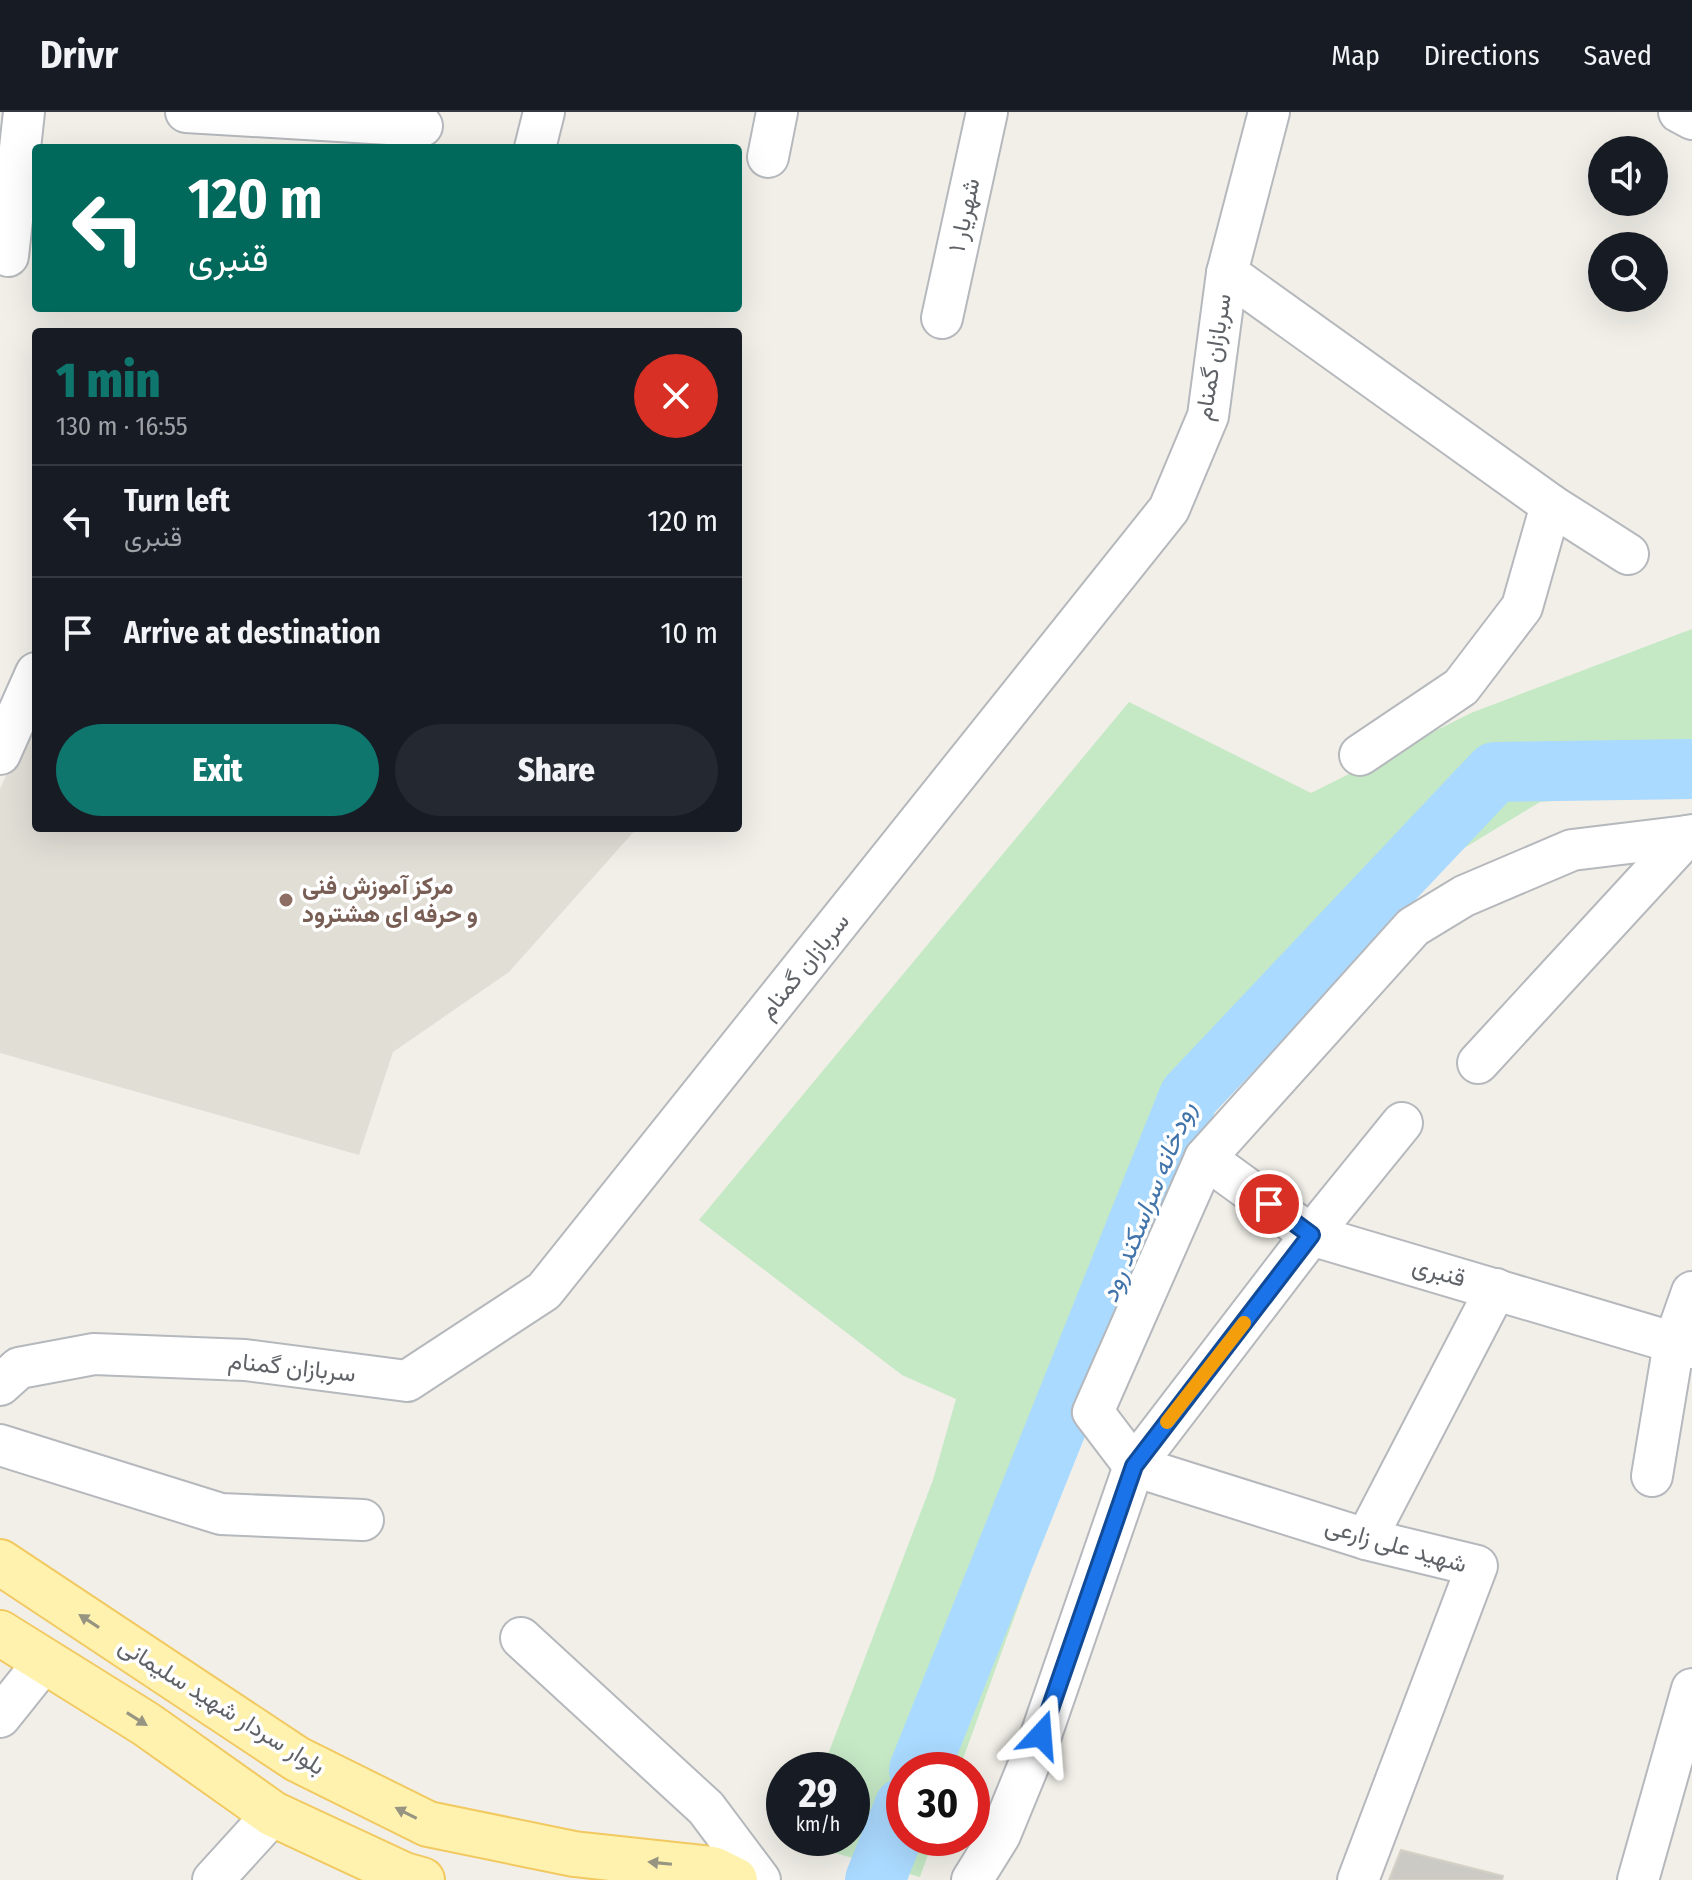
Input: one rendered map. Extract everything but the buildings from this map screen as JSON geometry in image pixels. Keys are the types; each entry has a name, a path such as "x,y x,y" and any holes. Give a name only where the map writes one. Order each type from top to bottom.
{"main road":[{"name":"بلوار سردار شهید سلیمانی","path":"0,1562 297,1759 428,1824 574,1854 713,1869 735,1880"},
{"path":"0,1633 146,1724 273,1814 404,1875 422,1880"}],"street":[{"path":"8,256 24,112"},
{"path":"186,112 223,131 422,126"},
{"path":"536,144 544,112"},
{"path":"768,157 777,112"},
{"name":"شهریار ۱","path":"942,318 987,112"},
{"name":"سربازان گمنام","path":"0,1385 19,1368 94,1354 245,1360 407,1381 544,1291 1169,509 1208,416 1227,273 1269,112"},
{"path":"1679,112 1692,119"},
{"path":"1227,273 1551,505 1628,554"},
{"path":"1360,755 1461,687 1522,607 1551,505"},
{"path":"0,754 32,682"},
{"path":"1478,1063 1690,836"},
{"path":"1134,1466 1093,1412 1205,1158 1413,927 1464,896 1572,850 1690,836"},
{"path":"972,1880 1000,1835 1041,1735 1134,1466 1311,1235 1402,1123"},
{"name":"قنبری","path":"1205,1158 1311,1235 1683,1346"},
{"path":"1366,1539 1496,1289"},
{"path":"1652,1476 1683,1346 1692,1292"},
{"path":"0,1445 221,1514 363,1520"},
{"name":"شهيد علی زارعی","path":"1134,1466 1366,1539 1477,1566 1358,1880"},
{"path":"521,1638 706,1808 760,1880"},
{"path":"0,1717 44,1662"},
{"path":"1638,1880 1692,1689"},
{"path":"213,1880 273,1814"}],"shaded area":[{"name":"مرکز آموزش فنی و حرفه ای هشترود","path":"32,718 32,832 633,832 509,972 393,1052 359,1155 0,1053 0,789"}],"green space":[{"path":"1692,629 1692,790 1540,802 1428,870 1198,1109 966,1752 886,1752 886,1856 928,1856 920,1877 846,1856 870,1856 870,1752 829,1752 933,1480 956,1399 902,1375 699,1220 1129,702 1311,793 1471,713"}],"waterway":[{"name":"رودخانه سراسکند رود","path":"926,1752 1189,1096 1495,772 1692,769"},
{"name":"رودخانه سراسکند رود","path":"875,1880 886,1852"}],"slow traffic":[{"path":"1167,1422 1244,1323"}],"place":[{"name":"مرکز آموزش فنی و حرفه ای هشترود","path":"286,900"}],"route":[{"path":"1041,1735 1134,1466 1311,1235 1269,1204"}]}
